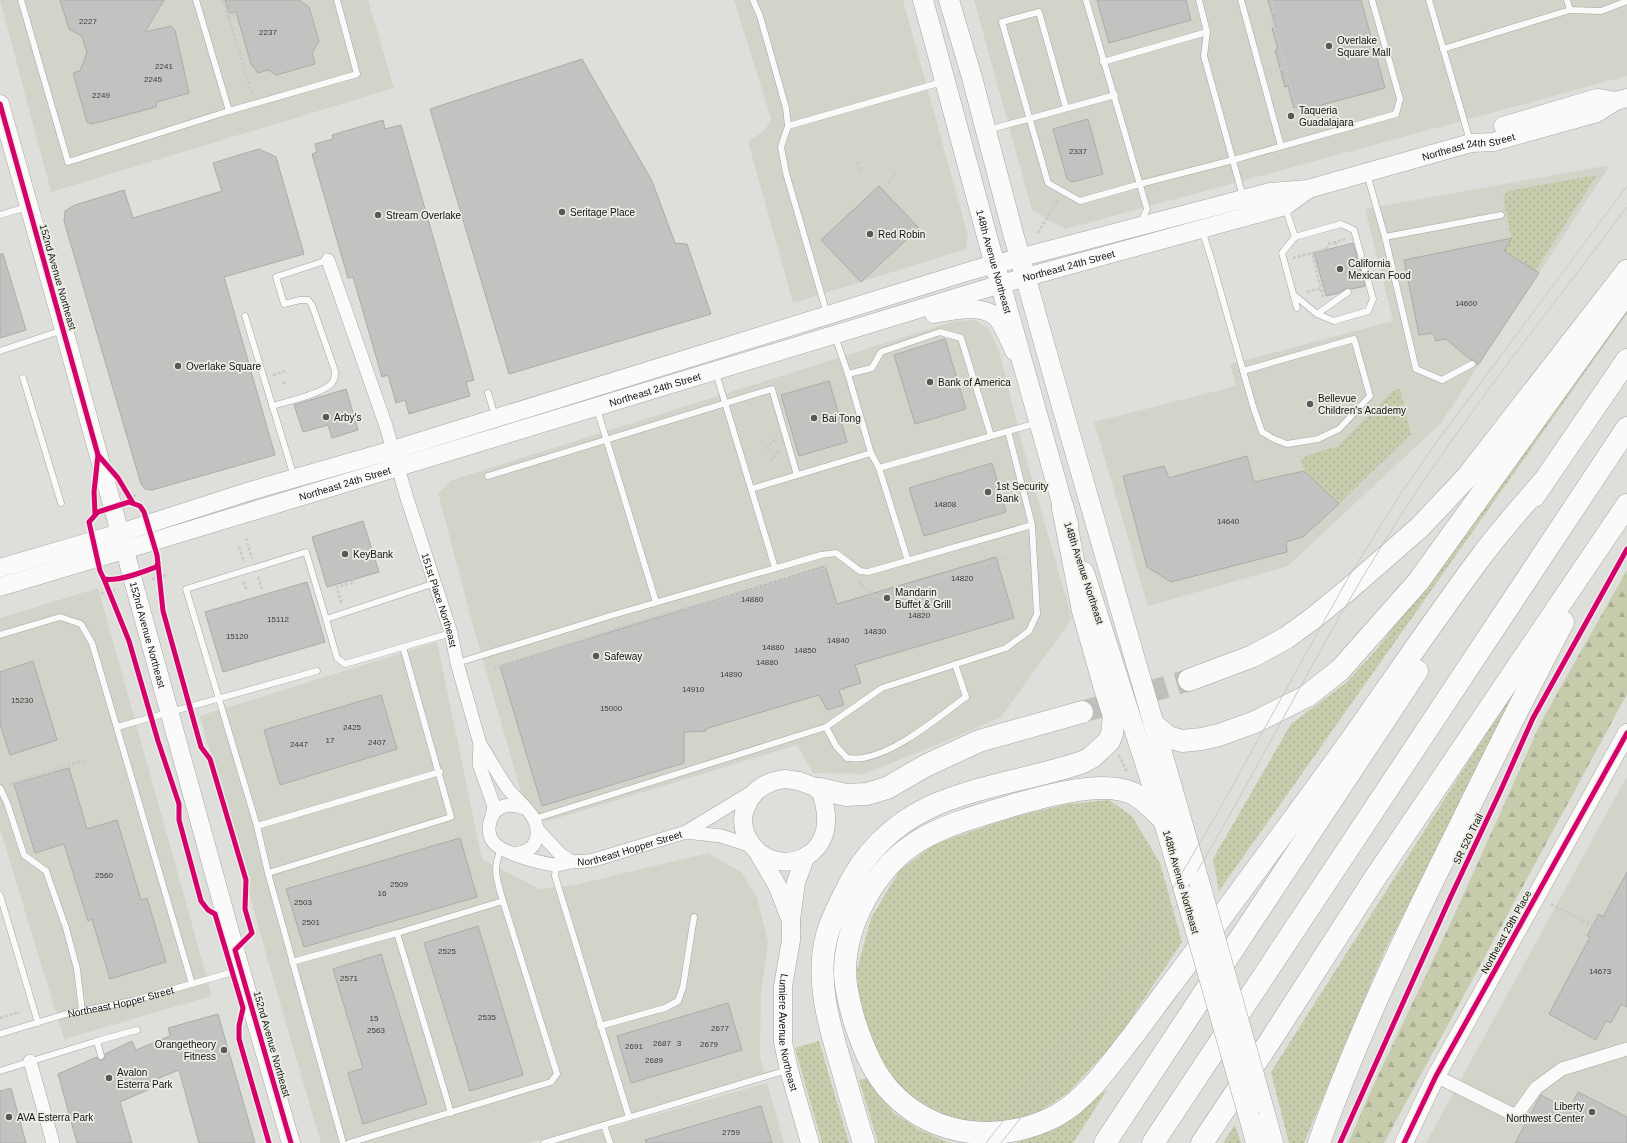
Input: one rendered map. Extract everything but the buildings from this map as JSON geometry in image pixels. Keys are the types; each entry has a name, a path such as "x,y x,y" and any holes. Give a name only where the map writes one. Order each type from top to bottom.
{"highway":[{"path":"1189,680 1253,656 1286,638 1349,589 1420,526 1466,477 1627,271"},
{"path":"1156,727 1168,737 1182,741 1202,739 1219,735 1255,722 1307,696 1340,670 1418,582 1627,292"},
{"path":"1105,1143 1542,483 1627,360"},
{"path":"1153,1143 1627,428"},
{"path":"1163,819 1144,800 1132,793 1118,789 1107,788 1061,794 1022,803 970,818 945,828 920,840 902,853 882,871 864,900 852,932 847,954 845,975 852,1012 865,1050 876,1071 892,1092 913,1111 940,1126 969,1134 982,1135 999,1134 1026,1129 1058,1115 1077,1100 1106,1070 1169,988 1295,818 1484,553 1542,483"},
{"path":"1202,1143 1373,881 1627,506"},
{"path":"1319,1143 1358,1043 1432,880 1488,766 1560,626 1627,506"},
{"path":"864,1143 831,1032 825,1006 822,975 823,956 827,936 852,877 867,856 882,840 902,823 922,811 964,795 1083,762 1109,741 1112,734 1114,716 1083,611 1063,508"},
{"path":"820,789 846,795 867,794 887,788 925,766 979,741 1082,712"}],"main road":[{"name":"148th Avenue Northeast","path":"923,0 1063,508 1255,1110 1273,1143"},
{"name":"148th Avenue Northeast","path":"949,0 986,130 1025,277 1156,727 1199,881 1255,1110 1256,1143"},
{"name":"Northeast 24th Street","path":"0,587 325,488 496,418 995,264 1270,192 1308,189 1471,143 1493,142 1597,113 1621,100"},
{"name":"152nd Avenue Northeast","path":"0,104 114,508 169,712 291,1143"},
{"name":"Northeast 24th Street","path":"0,568 295,478 396,458 596,407 1001,284 1285,206 1308,189"},
{"path":"1130,248 1140,226"},
{"path":"864,325 967,309 985,311 996,317 1025,371"},
{"path":"596,407 600,386"},
{"name":"Northeast 29th Place","path":"1404,1143 1436,1076 1627,733"},
{"path":"786,779 799,781 820,789 824,799 826,823 823,836 816,848 806,856 795,861 782,862 770,860 756,850 745,835 743,821 745,808 751,796 760,787 772,781 786,779"},
{"name":"Lumiere Avenue Northeast","path":"756,850 778,887 791,921"},
{"name":"Lumiere Avenue Northeast","path":"806,856 796,882 791,921 791,940 783,986 784,1042 789,1070 810,1143"}],"street":[{"name":"151st Place Northeast","path":"328,260 382,413 451,633 457,663 480,744 508,788 525,808"},
{"name":"151st Place Northeast","path":"480,744 479,764 494,806 492,816"},
{"name":"Northeast Hopper Street","path":"514,854 532,860 556,865 594,860 686,832 760,787"},
{"path":"510,805 525,808 536,824 537,837 533,848 528,851 514,854 501,849 491,840 489,824 492,816 503,806 510,805"},
{"name":"Northeast Hopper Street","path":"536,824 560,854 572,862"},
{"name":"Northeast Hopper Street","path":"686,832 721,836 756,850"},
{"path":"1436,1076 1516,1116 1536,1088 1562,1069 1627,1049"},
{"path":"30,1062 53,1143"}],"lane":[{"path":"21,0 68,162 229,111 357,74 336,0"},
{"path":"196,0 229,111"},
{"path":"753,0 760,16 786,108 788,126 781,147 786,173 827,316"},
{"path":"1086,0 1147,209 1140,226"},
{"path":"1199,0 1208,32 1204,56 1244,199"},
{"path":"1241,0 1281,146"},
{"path":"1066,108 1040,12 1002,22 1048,183 1080,201 1396,114 1400,99 1372,0"},
{"path":"1429,0 1471,143"},
{"path":"1567,0 1570,10"},
{"path":"1443,49 1570,10 1601,11 1627,1"},
{"path":"1103,62 1208,32"},
{"path":"788,126 945,81"},
{"path":"986,130 1114,95"},
{"path":"1366,172 1385,237 1416,369 1442,380 1472,364"},
{"path":"1285,206 1295,237"},
{"path":"0,215 29,207"},
{"path":"1385,237 1501,215"},
{"path":"1293,294 1317,314 1334,321 1368,311 1373,299 1354,230 1341,224 1295,237 1282,253 1293,294 1297,308"},
{"path":"1201,229 1243,371 1262,432 1287,444 1318,439 1339,429 1370,396 1354,339 1243,371"},
{"path":"272,406 318,391 331,384 335,378 335,371 312,305 308,300 300,300 284,304 276,277 328,260"},
{"path":"1317,314 1348,292"},
{"path":"245,316 295,478"},
{"path":"0,351 64,330"},
{"path":"848,374 872,368 881,352 940,332 961,338 991,436"},
{"path":"835,334 871,453 879,468 908,561"},
{"path":"715,371 776,568"},
{"path":"23,378 61,504"},
{"path":"488,476 725,402 772,389 797,475"},
{"path":"488,393 496,418"},
{"path":"596,407 656,602"},
{"path":"879,468 1040,422"},
{"path":"536,824 826,727 882,688 1006,648 1028,631 1037,614 1032,525 1008,431"},
{"path":"751,489 871,453"},
{"path":"457,663 656,602 776,568 836,553 860,571 868,572 1032,525"},
{"path":"343,1143 292,962 257,826 186,589 306,552 337,658 345,664 451,633"},
{"path":"326,619 435,583"},
{"path":"0,635 60,617 81,624 92,643 118,727 192,984"},
{"path":"268,872 451,817 440,772 403,647"},
{"path":"826,727 836,746 848,758 862,758 888,749 915,734 966,697 955,664"},
{"path":"118,727 317,671"},
{"path":"257,826 440,772"},
{"path":"0,788 7,803 24,855 46,871 66,928 77,968 82,1011"},
{"path":"349,1143 552,1082 557,1074 495,873 498,856 501,849"},
{"path":"556,865 555,876 629,1117"},
{"path":"0,895 38,1023"},
{"path":"292,962 397,934 504,901"},
{"path":"600,1026 665,1008 678,1001 683,986 694,917"},
{"path":"397,934 451,1113"},
{"name":"Northeast Hopper Street","path":"0,1034 82,1011 132,1001 241,969"},
{"path":"0,1071 137,1030"},
{"path":"97,1041 101,1056"},
{"path":"544,1143 789,1070"},
{"path":"604,1125 610,1143"}],"path":[{"path":"223,0 256,103"},
{"path":"1271,0 1274,13 1271,14 1297,110"},
{"path":"228,18 236,12"},
{"path":"1273,71 1291,66"},
{"path":"857,162 860,173"},
{"path":"888,183 896,174"},
{"path":"1038,233 1063,192"},
{"path":"1296,257 1326,249 1329,244 1345,239"},
{"path":"1336,242 1337,247"},
{"path":"1312,253 1326,307"},
{"path":"1317,289 1321,288"},
{"path":"273,374 286,371"},
{"path":"284,381 285,386"},
{"path":"766,449 780,434"},
{"path":"770,461 784,447"},
{"path":"94,500 114,508 130,495 136,495"},
{"path":"246,538 252,559"},
{"path":"239,547 243,562"},
{"path":"854,578 876,597 1008,557"},
{"path":"494,668 624,626 837,564"},
{"path":"159,570 161,584"},
{"path":"163,576 168,574"},
{"path":"257,576 262,589"},
{"path":"152,579 157,578"},
{"path":"341,603 337,587 354,582 354,579"},
{"path":"243,580 247,590"},
{"path":"107,585 112,599"},
{"path":"112,591 117,589"},
{"path":"101,594 107,592"},
{"path":"1118,753 1126,770"},
{"path":"21,781 86,760"},
{"path":"1536,896 1593,926"},
{"path":"0,1018 20,1012"}],"shaded area":[{"path":"0,0 368,0 394,88 51,192"},
{"path":"734,0 903,0 968,236 966,249 793,303 748,142 765,130 771,119"},
{"path":"974,0 1627,0 1627,76 1065,229 1032,210"},
{"name":"Bellevue Children's Academy","path":"1610,165 1441,423 1288,566 1148,606 1094,422 1236,386 1230,364 1393,321 1365,209"},
{"path":"975,320 990,330 1000,354 1022,444 1072,619 1001,717 864,774 813,773 797,745 545,822 522,795 472,622 438,493 452,480 955,321"},
{"path":"98,588 212,996 64,1039 0,829 0,618"},
{"path":"437,642 482,859 539,889 575,885 708,853 741,872 757,897 768,942 761,993 760,1057 766,1080 529,1143 321,1143 273,979 200,716"},
{"path":"1627,776 1627,1143 1426,1143"},
{"path":"767,1083 784,1143 556,1143"}],"green space":[{"path":"1597,175 1535,271 1504,251 1511,238 1503,196 1508,191"},
{"path":"1627,300 1627,313 1219,891 1213,859 1291,724 1346,683 1378,648"},
{"path":"1400,389 1411,434 1339,504 1304,471 1301,460 1308,455 1338,446 1393,391"},
{"path":"1627,570 1627,694 1384,1143 1348,1143 1374,1084 1452,920 1542,720"},
{"path":"1529,666 1529,673 1385,950 1304,1143 1289,1143 1271,1072"},
{"path":"1109,800 1132,816 1160,863 1182,942 1116,1041 1068,1093 1039,1112 1005,1123 957,1121 916,1100 888,1074 872,1044 859,1008 857,970 871,918 900,870 935,844 1013,817 1068,804"},
{"path":"819,1041 849,1143 822,1143 795,1048"},
{"path":"866,1078 894,1113 918,1129 952,1143 878,1143 859,1080"},
{"path":"1107,1090 1073,1143 1016,1143 1056,1127"},
{"path":"1235,1125 1241,1143 1223,1143"}],"tunnel":[{"path":"1082,712 1189,680"}],"tram line":[{"path":"986,1143 1115,977 1163,905 1218,812 1348,578 1401,493 1441,436 1627,186"},
{"path":"1001,1143 1067,1060 1151,946 1228,818 1366,571 1423,482 1479,402 1627,207"}],"cycle path":[{"path":"0,104 98,455 94,492 95,514"},
{"path":"98,455 118,478 133,503"},
{"path":"158,563 156,567 130,576 110,580 104,579 100,571 89,522 98,512 129,502 140,506 144,512 157,555 163,611 201,747 210,759 246,880 245,909 252,933 235,950 291,1143"},
{"name":"SR 520 Trail","path":"1340,1143 1533,718 1627,549"},
{"path":"104,579 129,641 158,741 179,804 179,820 201,901 208,910 215,914 243,1008 239,1026 239,1039 269,1143"},
{"path":"1404,1143 1436,1076 1627,733"}],"place":[{"name":"Overlake Square Mall","path":"1329,46"},
{"name":"Taqueria Guadalajara","path":"1291,116"},
{"name":"Seritage Place","path":"562,212"},
{"name":"Stream Overlake","path":"378,215"},
{"name":"Red Robin","path":"870,234"},
{"name":"California Mexican Food","path":"1340,269"},
{"name":"Overlake Square","path":"178,366"},
{"name":"Bank of America","path":"930,382"},
{"name":"Bellevue Children's Academy","path":"1310,404"},
{"name":"Arby's","path":"326,417"},
{"name":"Bai Tong","path":"814,418"},
{"name":"1st Security Bank","path":"988,492"},
{"name":"KeyBank","path":"345,554"},
{"name":"Mandarin Buffet & Grill","path":"887,598"},
{"name":"Safeway","path":"596,656"},
{"name":"Orangetheory Fitness","path":"224,1050"},
{"name":"Avalon Esterra Park","path":"109,1078"},
{"name":"Liberty Northwest Center","path":"1592,1112"},
{"name":"AVA Esterra Park","path":"9,1117"}]}
